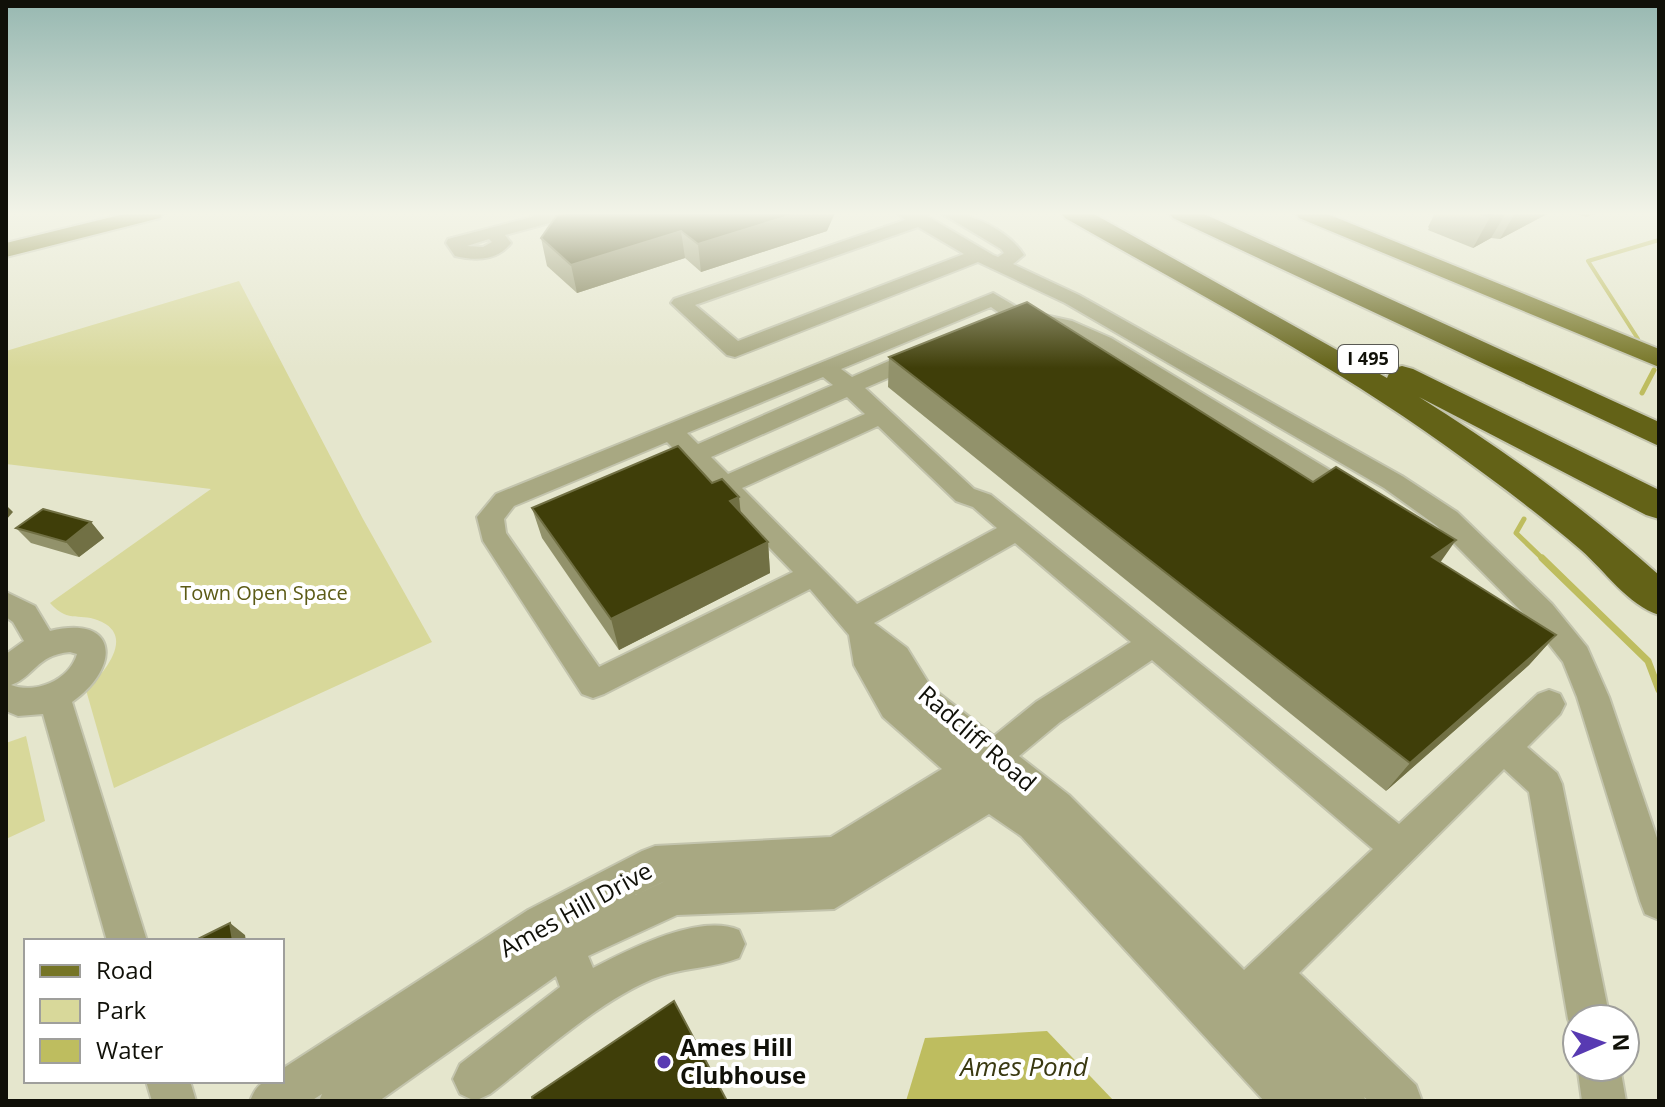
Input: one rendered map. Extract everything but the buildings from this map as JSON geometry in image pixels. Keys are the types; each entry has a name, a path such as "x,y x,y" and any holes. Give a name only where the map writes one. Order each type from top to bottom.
{"highway":[{"path":"1166,265 1333,361 1460,440 1580,528 1659,599"},
{"name":"I 495","path":"1179,265 1659,506"},
{"name":"I 495","path":"1293,265 1659,435"}],"main road":[{"path":"1432,265 1659,359"}],"street":[{"path":"784,265 681,303 735,350 976,265"},
{"path":"999,265 1072,299 1428,504 1458,529 1562,635 1576,656 1593,697 1659,901"},
{"path":"813,575 593,685 493,534 490,517 505,500 993,299 1015,315 1065,325 1103,343 1370,506"},
{"path":"987,327 1015,315"},
{"path":"694,455 946,345"},
{"path":"825,368 850,387 965,495 982,501 1400,848"},
{"path":"1216,412 1242,397"},
{"path":"723,486 880,416"},
{"path":"671,431 858,625 1016,530"},
{"path":"6,603 24,614 42,645"},
{"name":"Radcliff Road","path":"858,625 870,665 895,707 990,769 1034,824 1245,998 1344,1101"},
{"path":"6,674 27,653 42,645 69,639 81,640 93,650 93,659 80,679 54,696 22,703 6,697"},
{"name":"Ames Hill Drive","path":"272,1101 395,1018 558,933 675,896 834,890 990,769 1048,712 1153,643"},
{"path":"54,696 126,939"},
{"path":"1400,1101 1245,998 1549,704"},
{"path":"1504,748 1545,784 1586,1003"},
{"path":"558,933 584,995"},
{"name":"Ames Hill Drive","path":"341,1101 415,1053 558,933"},
{"path":"475,1079 584,995 656,957 725,944"},
{"name":"Radcliff Road","path":"1245,998 1294,1101"}],"green space":[{"name":"Town Open Space","path":"239,281 363,519 432,642 114,788 86,690 107,666 116,647 116,637 102,622 63,614 50,603 211,489 6,464 6,351"},
{"path":"26,736 45,821 6,839 6,743"}],"water":[{"name":"Ames Pond","path":"1047,1031 1114,1101 906,1101 925,1038"}],"waterway":[{"path":"1590,265 1638,339"},
{"path":"1642,393 1654,370"},
{"path":"1524,519 1516,533 1544,560"},
{"path":"1542,558 1648,661 1659,690"}],"place":[{"name":"Ames Hill Clubhouse","path":"664,1062"}]}
